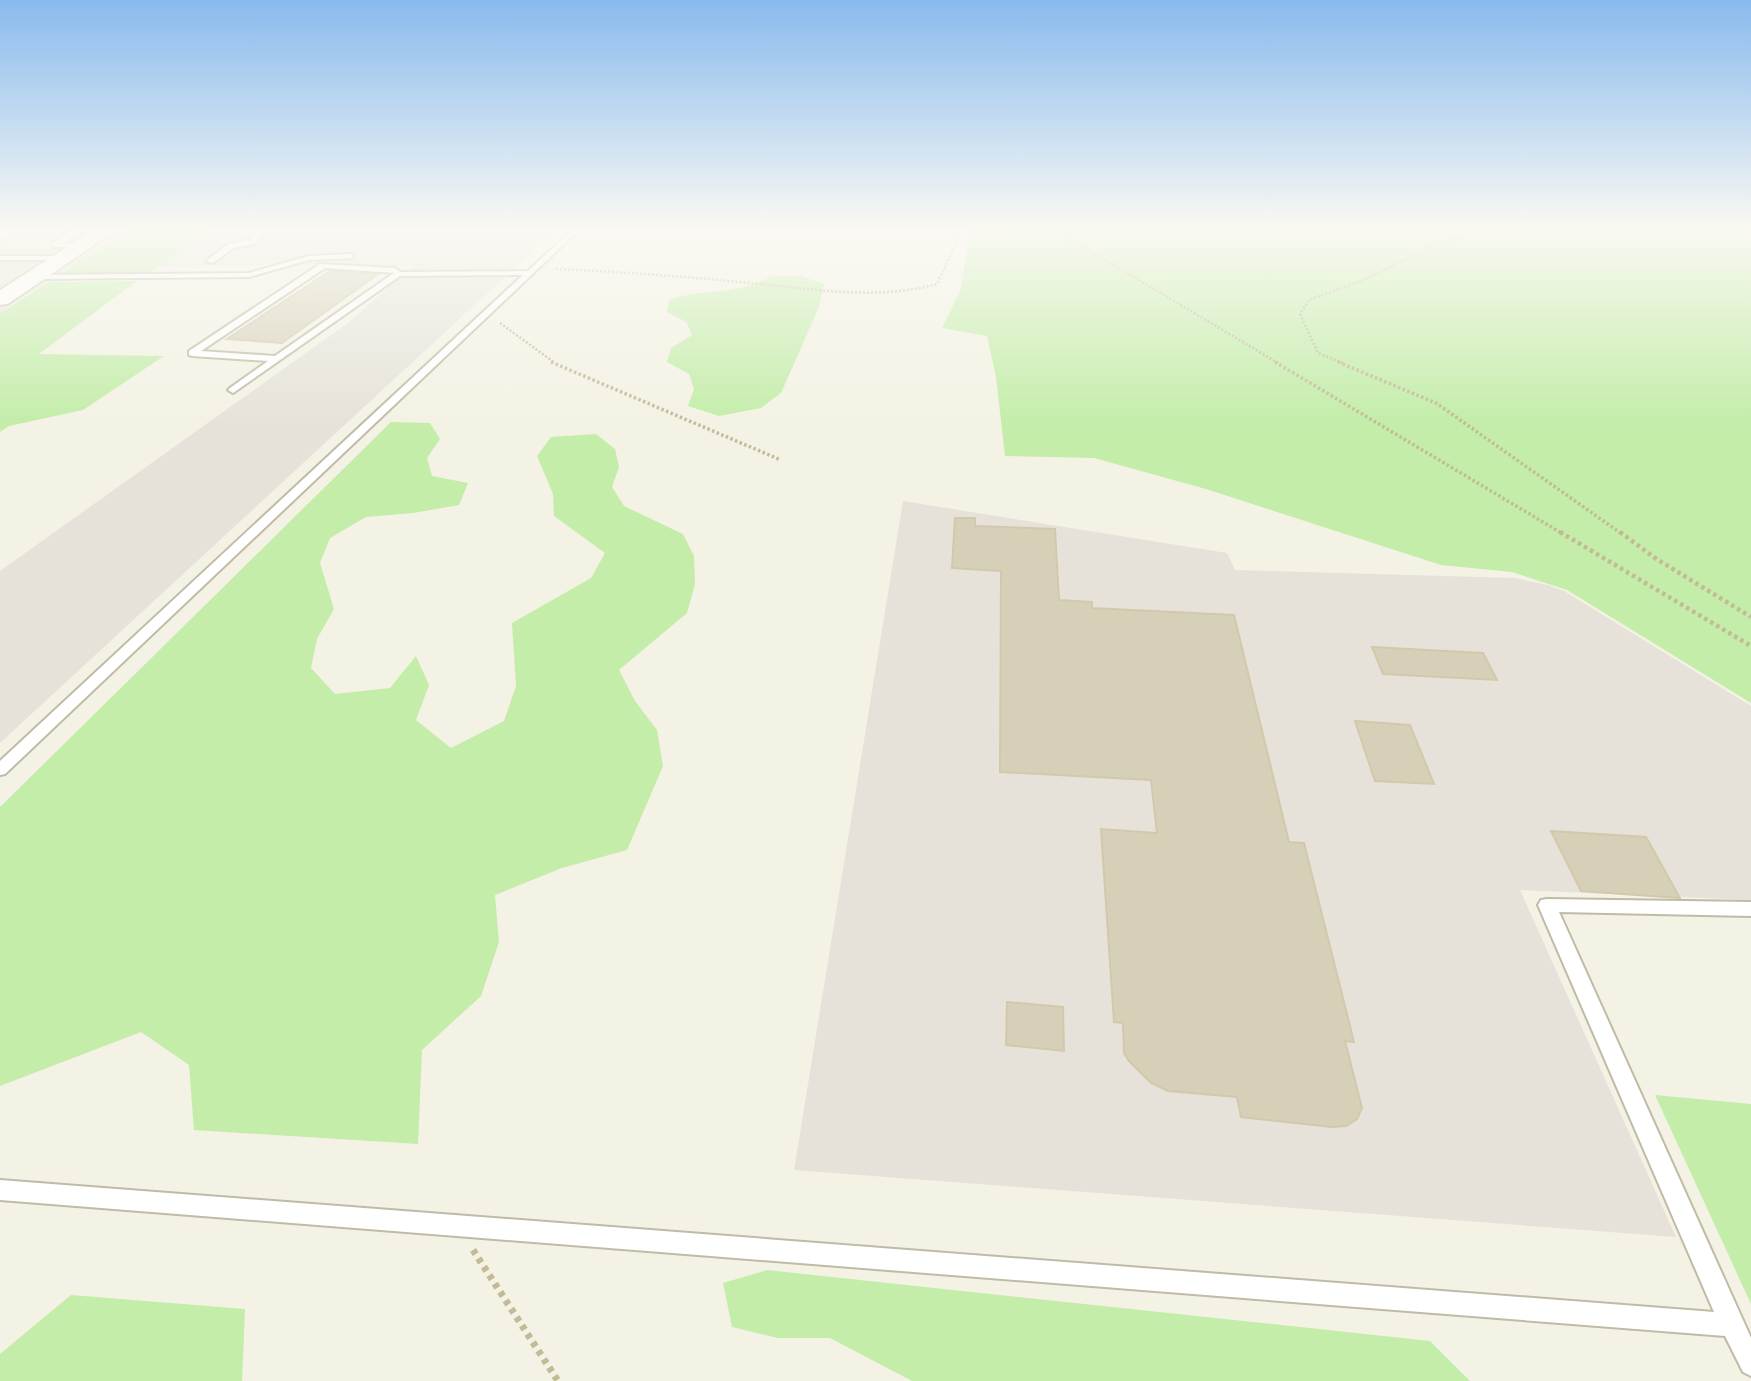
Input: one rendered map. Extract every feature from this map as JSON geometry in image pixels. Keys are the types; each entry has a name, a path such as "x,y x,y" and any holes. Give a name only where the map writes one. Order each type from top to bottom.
{"lane":[{"path":"278,359 192,353 282,293"},
{"path":"233,390 371,293"},
{"path":"0,770 509,293"},
{"path":"1751,909 1547,905 1751,1364"},
{"path":"0,1190 1732,1325"}],"path":[{"path":"1161,293 1751,646"},
{"path":"1327,293 1310,300 1300,314 1318,353 1436,403 1562,489 1656,558 1751,617"},
{"path":"488,313 547,360 781,460"},
{"path":"457,1226 558,1381"}],"shaded area":[{"path":"0,293 29,293 0,312"},
{"path":"382,293 487,293 0,743 0,571 348,323"},
{"path":"903,501 1227,553 1235,570 1515,578 1548,585 1564,591 1751,706 1751,900 1520,890 1676,1237 794,1170"}],"green space":[{"path":"31,293 120,293 39,354 164,356 83,410 9,426 0,432 0,313"},
{"path":"822,293 819,307 781,393 761,408 719,416 688,406 694,389 689,374 667,362 671,348 692,335 686,322 667,312 669,300 696,294"},
{"path":"959,293 1751,293 1751,703 1567,590 1512,572 1441,565 1206,489 1094,458 1005,456 996,377 987,336 942,328"},
{"path":"391,422 430,423 440,439 427,458 432,476 468,483 459,505 366,517 330,538 320,563 334,609 317,639 311,668 335,694 390,688 416,656 429,685 416,720 451,748 504,721 516,686 512,623 591,578 605,553 554,516 553,494 537,456 551,437 596,434 615,449 619,467 612,487 624,506 683,534 694,556 695,584 687,613 619,670 635,701 657,730 663,766 627,850 562,868 495,895 499,942 481,996 422,1050 418,1144 194,1130 189,1065 141,1032 0,1086 0,807"},
{"path":"1655,1095 1751,1104 1751,1304"},
{"path":"767,1270 1430,1341 1470,1381 912,1381 830,1338 778,1338 732,1327 723,1283"},
{"path":"71,1295 245,1309 242,1381 0,1381 0,1354"}],"building":[{"path":"296,293 351,293 282,343 227,339"},
{"path":"955,518 975,518 975,526 1055,529 1059,600 1092,602 1092,608 1234,615 1289,842 1304,843 1354,1042 1345,1041 1362,1108 1357,1119 1346,1126 1332,1127 1241,1117 1237,1097 1168,1091 1151,1083 1129,1061 1124,1053 1123,1023 1114,1022 1101,829 1157,833 1151,780 1000,772 1001,571 952,568"},
{"path":"1372,647 1483,653 1497,680 1383,674"},
{"path":"1355,721 1410,725 1434,784 1375,781"},
{"path":"1551,831 1646,837 1680,898 1581,891"},
{"path":"1007,1002 1063,1007 1064,1051 1006,1045"}]}
